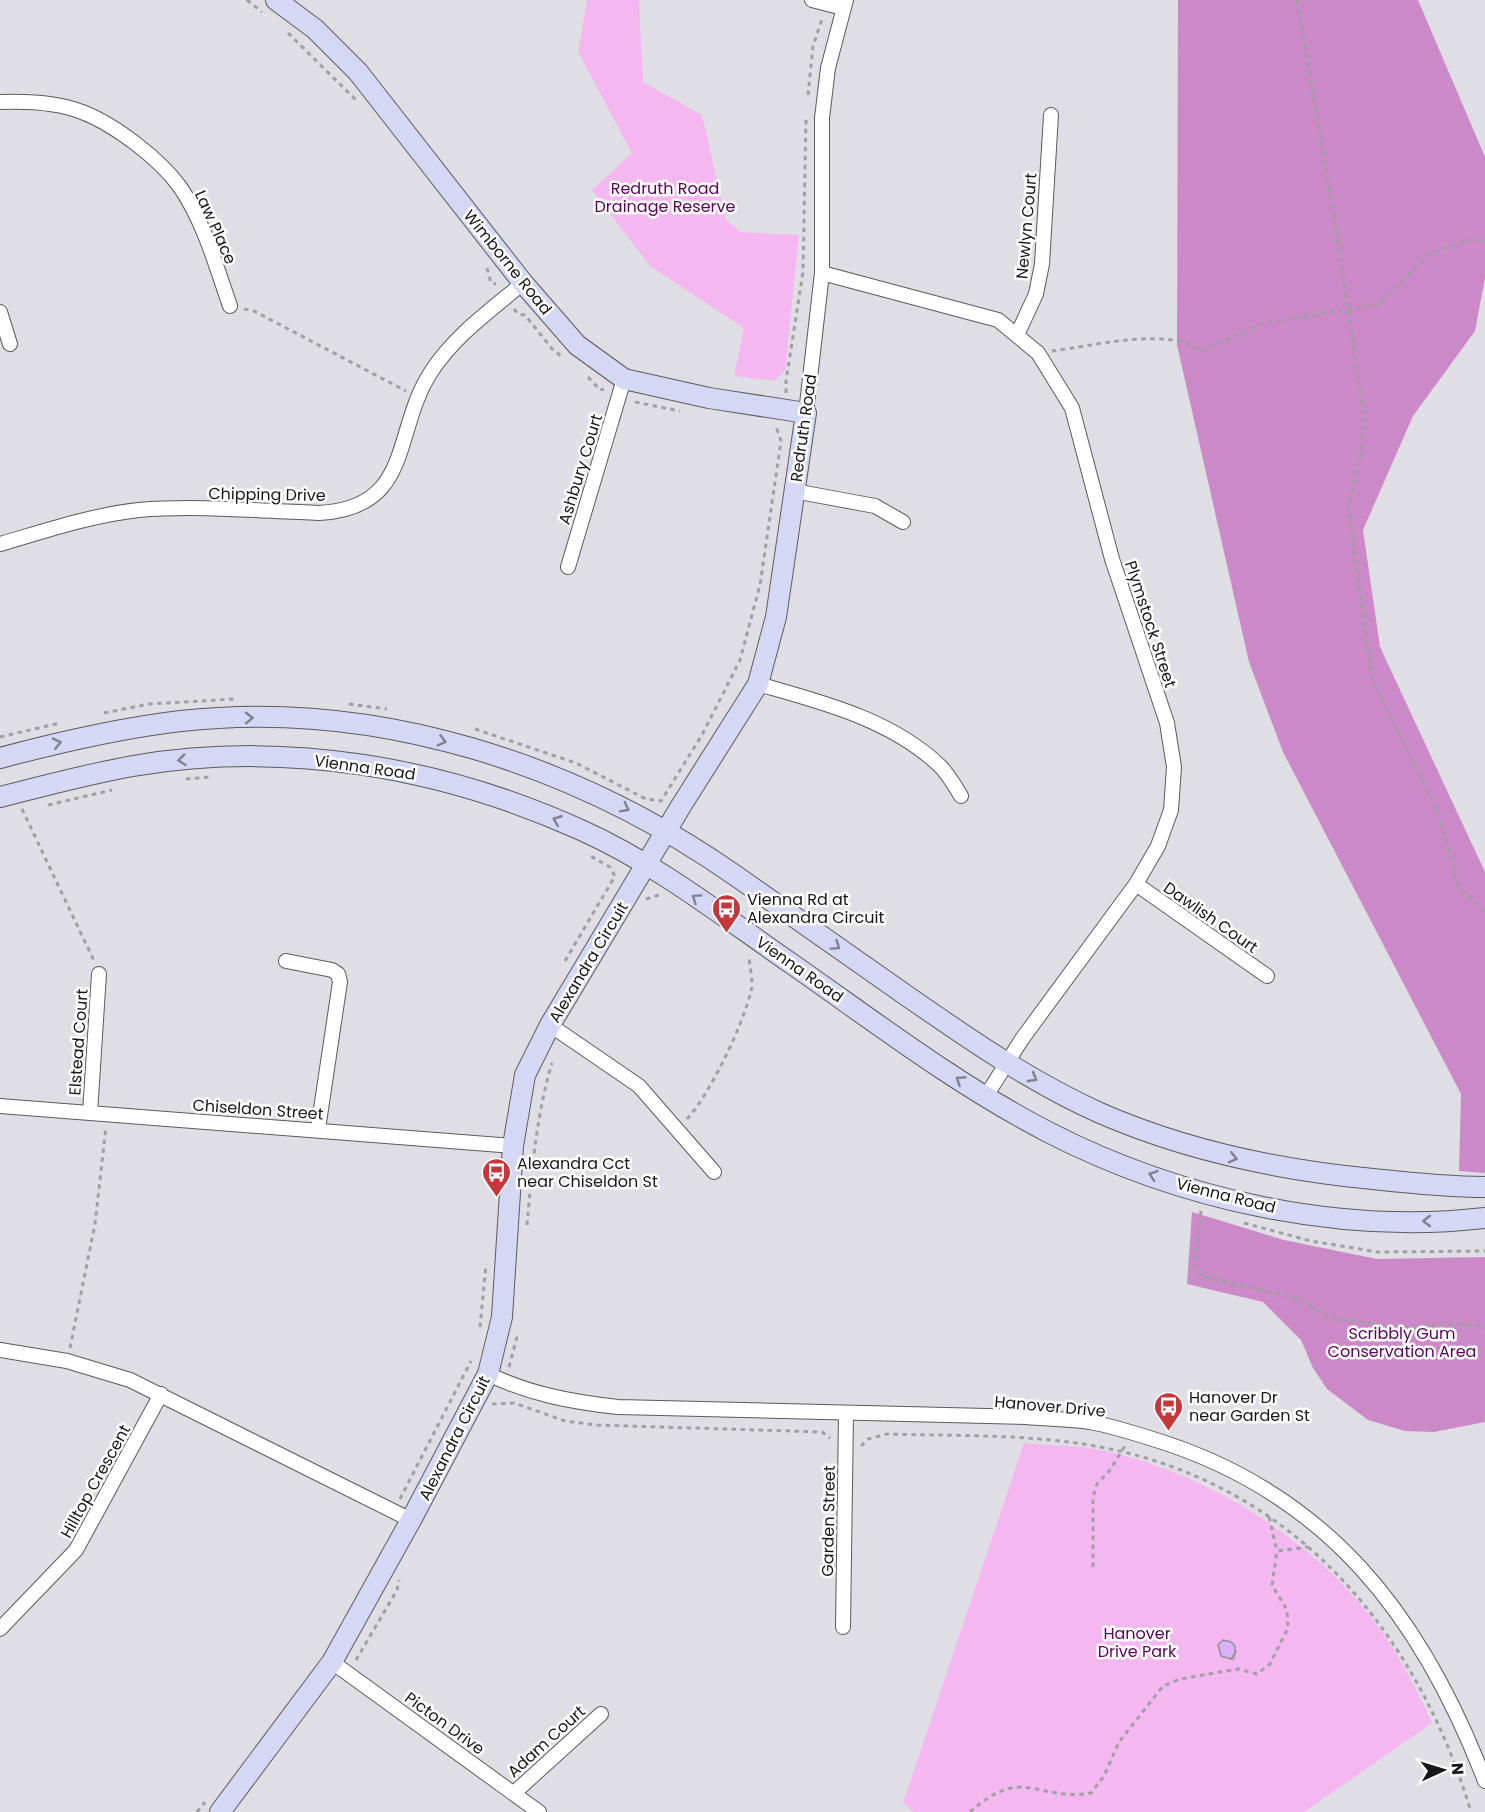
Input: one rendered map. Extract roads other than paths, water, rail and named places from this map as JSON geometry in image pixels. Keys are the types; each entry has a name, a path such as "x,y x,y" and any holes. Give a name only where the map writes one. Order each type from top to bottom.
{"main road":[{"name":"Wimborne Road","path":"271,8 315,29 358,72 523,283 577,345 624,380 709,398 806,413"},
{"name":"Redruth Road","path":"667,830 758,684 776,616 806,413"},
{"path":"0,758 119,729 186,720 308,718 368,724 438,740 562,778 667,830 1008,1064 1100,1113 1159,1136 1230,1157 1307,1172 1485,1187"},
{"name":"Vienna Road","path":"12,804 134,766 196,759 261,756 367,765 427,776 480,791 579,829 646,865 986,1096 1049,1132 1111,1160 1205,1193 1274,1207 1356,1219 1437,1221 1485,1218"},
{"name":"Alexandra Circuit","path":"220,1812 332,1662 402,1516 488,1374 502,1317 513,1146 525,1075 550,1025 667,830"}],"street":[{"path":"812,0 845,4"},
{"name":"Redruth Road","path":"806,413 822,273 822,118 828,68 845,4"},
{"name":"Law Place","path":"0,102 46,104 82,112 118,132 151,158 179,186 196,215 230,306"},
{"name":"Newlyn Court","path":"1017,334 1036,294 1042,264 1051,115"},
{"name":"Plymstock Street","path":"822,273 998,320 1038,353 1072,408 1112,559 1167,723 1174,767 1171,810 1158,846 1136,884 1022,1039 986,1096"},
{"name":"Chipping Drive","path":"0,544 101,516 137,510 177,508 319,513 339,512 368,502 390,477 417,397 448,347 523,283"},
{"path":"0,312 10,344"},
{"name":"Ashbury Court","path":"568,567 624,380"},
{"path":"794,491 875,506 903,522"},
{"path":"758,684 836,708 869,721 907,741 941,766 962,796"},
{"name":"Dawlish Court","path":"1136,884 1267,976"},
{"path":"286,961 332,970 338,974 340,982 318,1129"},
{"name":"Elstead Court","path":"90,1113 99,974"},
{"path":"550,1025 639,1086 714,1172"},
{"name":"Chiseldon Street","path":"0,1106 513,1146"},
{"path":"0,1350 67,1361 130,1380 402,1516"},
{"name":"Hanover Drive","path":"488,1374 522,1389 568,1402 618,1407 1026,1417 1089,1422 1133,1433 1208,1459 1244,1477 1307,1517 1338,1543 1399,1614 1430,1661 1452,1703 1485,1780"},
{"name":"Hilltop Crescent","path":"0,1629 76,1550 161,1394"},
{"name":"Garden Street","path":"843,1627 846,1414"},
{"name":"Picton Drive","path":"332,1662 539,1812"},
{"name":"Adam Court","path":"514,1792 601,1714"}],"place":[{"name":"Vienna Rd at Alexandra Circuit","path":"726,934"},
{"name":"Alexandra Cct near Chiseldon St","path":"496,1198"},
{"name":"Hanover Dr near Garden St","path":"1168,1432"}],"park label":[{"name":"Redruth Road Drainage Reserve","path":"665,197"},
{"name":"Scribbly Gum Conservation Area","path":"1402,1342"},
{"name":"Hanover Drive Park","path":"1137,1642"}]}
